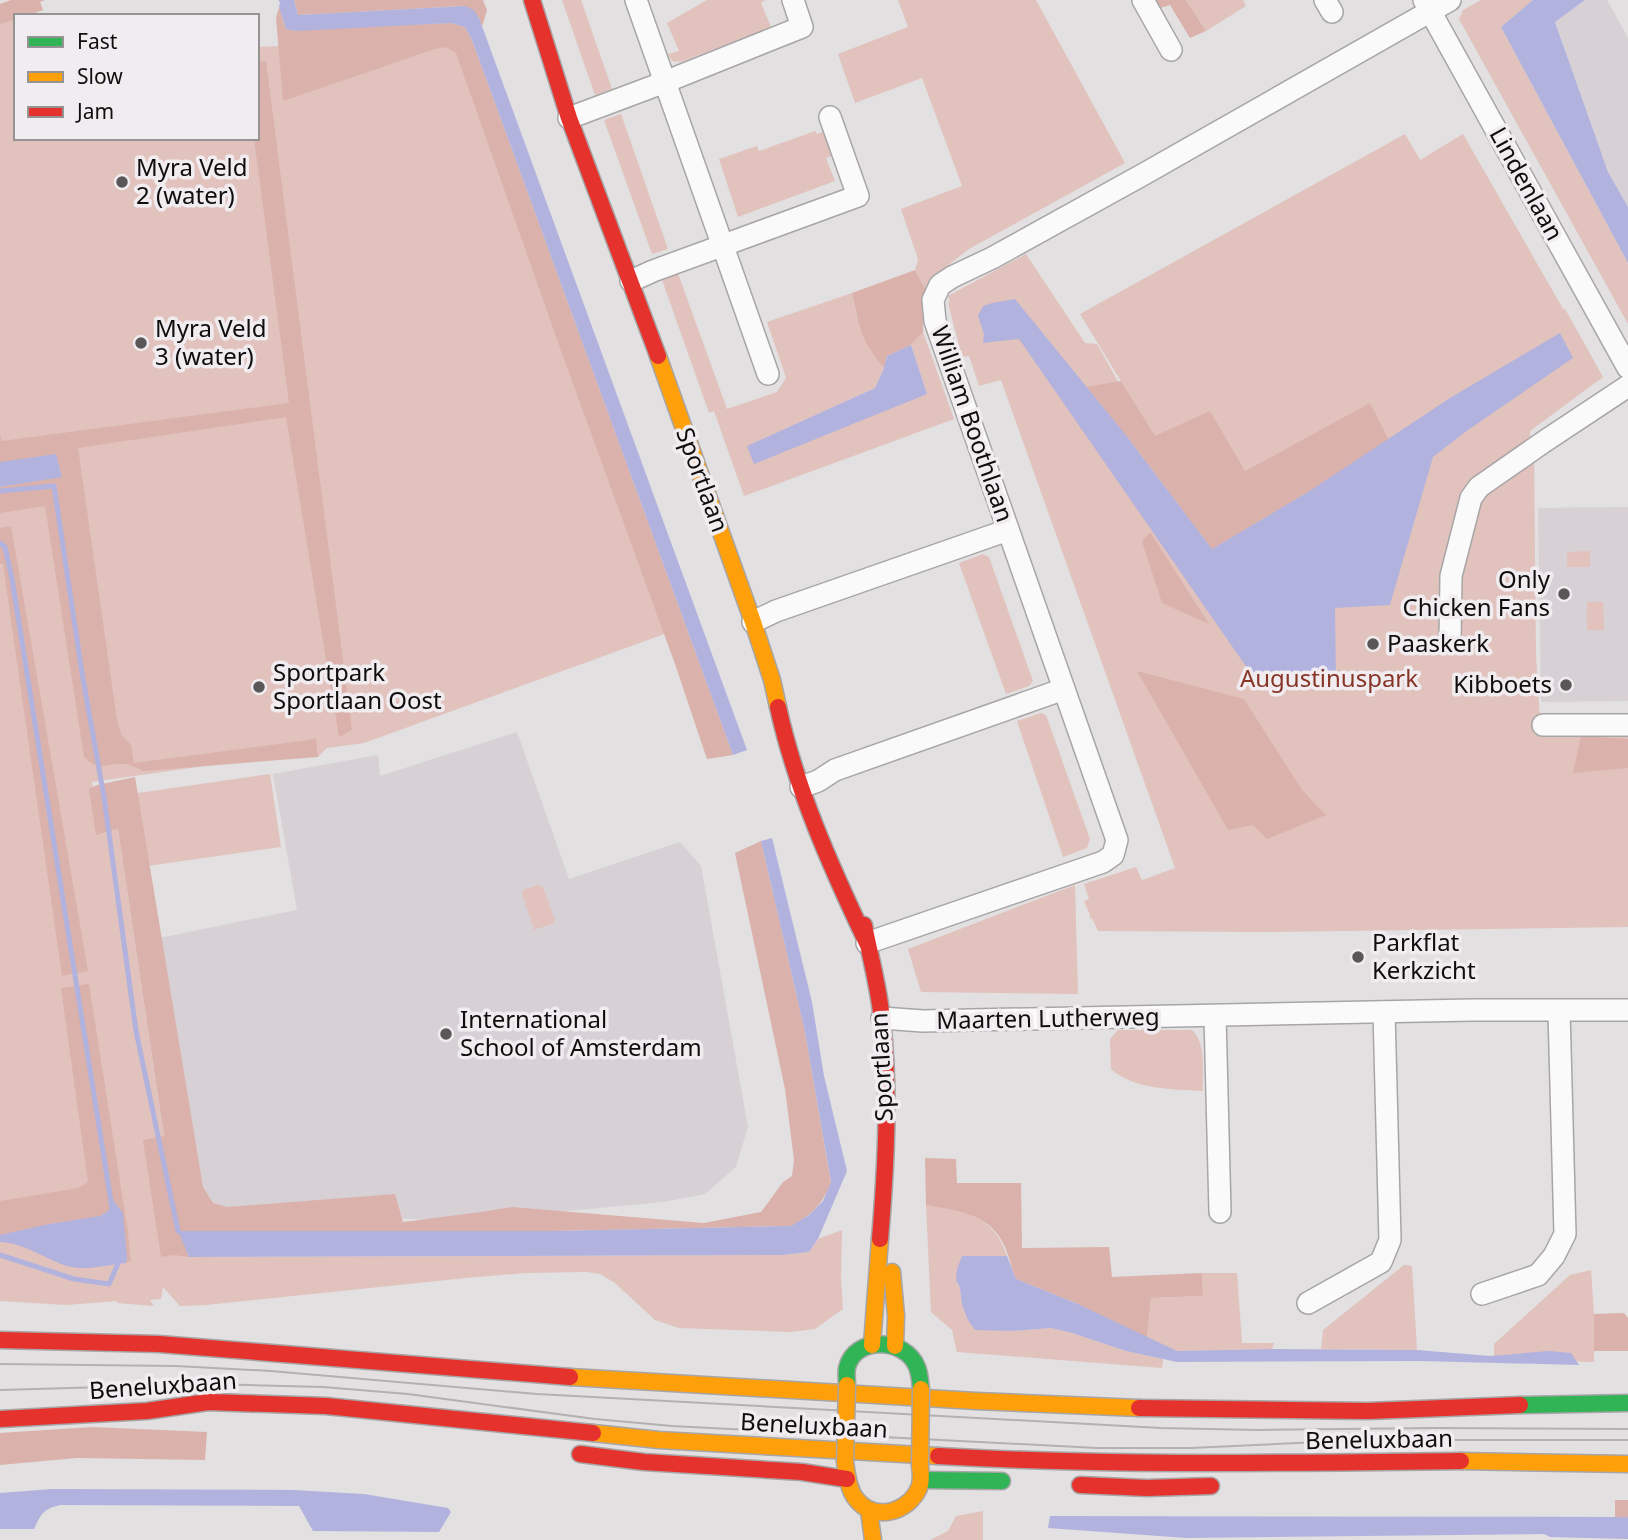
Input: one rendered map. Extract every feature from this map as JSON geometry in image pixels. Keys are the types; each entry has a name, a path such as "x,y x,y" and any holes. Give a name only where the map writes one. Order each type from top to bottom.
{"main road":[{"name":"Sportlaan","path":"532,0 569,118 631,281 753,622 772,680 786,743 814,783 832,868 867,943"},
{"name":"Sportlaan","path":"772,680 802,737"},
{"name":"Sportlaan","path":"850,869 862,908 882,1018 886,1081 884,1192 873,1345"},
{"name":"Sportlaan","path":"884,1192 895,1315 895,1346"},
{"path":"159,1344 204,1333"},
{"name":"Beneluxbaan","path":"0,1340 159,1344 594,1379 976,1401 1174,1409 1368,1410 1628,1403"},
{"path":"873,1345 895,1346 911,1356 925,1381 919,1487 909,1503 894,1518 869,1511 858,1501 847,1479 842,1376 856,1353 873,1345"},
{"path":"1509,1391 1571,1403"},
{"name":"Beneluxbaan","path":"0,1419 147,1411 208,1402 326,1406 659,1440 977,1458 1191,1464 1491,1461 1628,1464"},
{"path":"147,1411 192,1419"},
{"path":"562,1452 644,1462 802,1472 847,1479"},
{"path":"1492,1478 1569,1463"},
{"path":"921,1473 1017,1481"},
{"path":"1069,1484 1147,1488 1230,1486"},
{"path":"869,1511 873,1540"}],"street":[{"path":"636,0 768,374"},
{"path":"569,118 802,27 793,0"},
{"path":"1143,0 1171,50"},
{"path":"1427,6 1450,0"},
{"name":"Lindenlaan","path":"1427,6 1628,368"},
{"name":"William Boothlaan","path":"867,943 1104,862 1113,855 1117,840 935,321 933,300 940,285 1157,167 1427,6"},
{"path":"631,281 858,195 830,117"},
{"path":"1450,641 1451,576 1471,498 1479,487 1628,386"},
{"path":"753,622 776,611 1008,530"},
{"path":"814,783 835,770 1064,689"},
{"path":"1543,725 1628,725"},
{"name":"Maarten Lutherweg","path":"882,1018 923,1021 1628,1010"},
{"path":"1482,1294 1538,1275 1554,1256 1565,1234 1559,1011"},
{"path":"1308,1303 1381,1262 1390,1240 1384,1012"},
{"path":"1215,1016 1220,1212"}],"shaded area":[{"path":"11,0 45,0 40,2 43,10 32,14 14,14 14,20 0,24 0,4"},
{"path":"294,0 483,0 487,10 482,27 479,18 465,6 298,15"},
{"path":"1152,0 1186,0 1206,31 1190,38 1170,5 1157,9"},
{"path":"1585,0 1607,0 1628,38 1628,207 1608,172 1555,22"},
{"path":"279,7 286,29 451,23 465,27 733,755 707,759 456,53 446,47 435,49 283,101 276,18"},
{"path":"266,61 352,730 339,737 286,417 78,448 117,720 121,734 131,745 134,763 316,739 318,757 143,771 124,764 98,766 84,757 45,506 0,513 0,487 62,477 56,455 0,462 0,435 2,441 289,403 254,140 259,140 259,62"},
{"path":"915,270 927,292 923,307 923,332 911,345 887,356 884,368 863,336 852,293"},
{"path":"1121,381 1155,436 1210,411 1245,471 1370,403 1388,439 1308,492 1212,549 1087,387"},
{"path":"1628,507 1628,701 1541,702 1538,508"},
{"path":"11,526 88,971 62,976 3,564 0,564 0,528"},
{"path":"1150,532 1209,624 1162,603 1142,542"},
{"path":"1137,671 1244,699 1302,790 1326,815 1267,839 1253,825 1228,830"},
{"name":"International School of Amsterdam","path":"517,732 569,879 680,842 701,866 748,1127 736,1167 705,1194 663,1202 472,1220 190,1215 145,941 297,910 273,774 378,755 380,776"},
{"path":"1581,736 1628,739 1628,768 1573,773"},
{"path":"135,777 203,1187 213,1203 227,1207 395,1194 403,1222 512,1207 704,1223 761,1212 783,1182 792,1176 794,1160 785,1089 735,853 761,841 805,1032 831,1183 824,1198 811,1213 791,1226 554,1231 179,1231 189,1257 161,1257 143,1140 164,1136 118,829 96,835 89,789"},
{"path":"89,984 127,1226 131,1261 126,1263 127,1257 113,1201 108,1211 100,1216 0,1235 0,1201 78,1188 88,1182 61,988"},
{"path":"925,1158 956,1159 957,1183 1021,1183 1022,1248 1109,1247 1112,1277 1202,1273 1203,1296 1151,1298 1147,1338 1078,1304 1016,1279 1003,1243 989,1226 970,1215 926,1205"},
{"path":"1624,1313 1628,1318 1628,1351 1594,1351 1594,1314"},
{"path":"93,1427 207,1432 205,1460 77,1458 0,1465 0,1433"},
{"path":"1615,1500 1628,1500 1628,1517 1615,1517"}],"green space":[{"path":"562,0 581,0 612,89 595,95"},
{"path":"707,0 765,0 761,3 771,27 681,62 672,61 668,54 679,51 667,23"},
{"path":"898,0 1036,0 1125,163 969,249 940,273 927,292 915,270 918,259 901,209 962,186 922,78 855,103 838,54 908,27"},
{"path":"1186,0 1243,0 1246,6 1206,31"},
{"path":"1481,0 1533,0 1501,27 1628,263 1628,324 1459,19 1463,10"},
{"name":"Sportpark Sportlaan Oost","path":"14,16 14,140 259,140 259,47 457,38 670,632 364,743 327,748 318,757 317,750 92,782 100,834 118,829 164,1137 151,1139 173,1255 783,1255 809,1252 818,1239 842,1230 843,1309 815,1329 790,1332 679,1328 655,1320 615,1283 600,1274 587,1272 466,1278 206,1305 180,1306 163,1287 161,1299 150,1300 154,1306 117,1303 118,1301 66,1305 0,1301 0,18"},
{"path":"621,114 668,249 652,254 604,120"},
{"path":"815,131 817,134 825,131 834,155 826,158 835,181 738,217 719,159 757,146 759,151"},
{"name":"Augustinuspark","path":"1405,134 1420,160 1463,134 1603,377 1530,431 1531,452 1534,452 1536,654 1540,721 1628,728 1628,927 1261,932 1098,931 1092,918 1090,919 1084,901 1089,899 1084,884 1136,867 1142,880 1175,868 1001,380 979,386 969,356 962,357 948,296 1026,254 1085,343 1097,344 1143,426 1206,507 1370,404 1245,471 1155,437 1080,314"},
{"path":"676,268 727,409 777,392 786,378 767,322 852,293 856,314 870,349 884,368 875,388 748,446 927,394 911,345 923,332 954,419 744,496 714,411 709,413 660,274"},
{"path":"1590,551 1590,567 1567,567 1567,552"},
{"path":"983,554 989,557 1033,681 1029,686 1006,694 959,563"},
{"path":"1587,602 1603,602 1604,630 1587,630"},
{"path":"1041,713 1046,715 1090,839 1087,848 1063,857 1017,721"},
{"path":"270,774 281,847 141,867 131,794"},
{"path":"538,885 543,887 555,921 534,930 522,894 523,890"},
{"path":"1075,885 1078,994 921,992 908,949"},
{"path":"1118,1030 1192,1030 1202,1050 1203,1091 1142,1085 1111,1069 1110,1039"},
{"path":"926,1205 965,1213 986,1223 1001,1242 1007,1256 962,1256 956,1280 962,1305 1011,1331 1051,1328 1072,1333 1126,1351 1163,1359 1162,1368 957,1352 952,1330 931,1312"},
{"path":"1404,1265 1412,1266 1417,1350 1321,1349 1323,1330"},
{"path":"1591,1270 1594,1362 1494,1360 1494,1344 1570,1275"},
{"path":"1202,1273 1237,1273 1242,1343 1274,1343 1272,1349 1177,1351 1147,1338 1151,1298 1203,1296"},
{"path":"983,1511 983,1540 930,1540 948,1531 956,1516"}],"water":[{"path":"278,0 294,0 298,15 465,6 474,10 747,750 733,755 465,27 451,23 296,31 286,29"},
{"path":"1533,0 1585,0 1555,22 1608,172 1628,207 1628,263 1501,27"},
{"path":"1015,299 1125,434 1212,549 1308,492 1450,398 1560,333 1573,358 1433,457 1390,605 1335,608 1336,685 1261,688 1019,339 983,343 984,334 978,316 983,306"},
{"path":"911,345 927,394 754,464 747,446 875,388 887,356"},
{"path":"56,454 62,477 0,487 0,462"},
{"path":"772,838 812,1002 824,1076 847,1171 818,1239 809,1252 783,1255 189,1257 178,1231 554,1231 791,1226 809,1215 823,1201 831,1182 805,1032 761,841"},
{"path":"113,1200 123,1213 126,1263 87,1268 71,1267 25,1248 0,1242 0,1235 100,1216 108,1211"},
{"path":"962,1256 1007,1256 1016,1279 1078,1304 1177,1351 1417,1350 1490,1356 1549,1351 1571,1353 1579,1365 1420,1361 1177,1362 1126,1351 1051,1328 975,1330 962,1305 956,1280"},
{"path":"52,1489 293,1490 364,1494 448,1508 451,1512 439,1532 313,1531 299,1506 60,1505 43,1513 34,1529 0,1529 0,1493"},
{"path":"1050,1516 1628,1517 1628,1539 1550,1537 1544,1534 1187,1538 1048,1528"}],"waterway":[{"path":"0,491 54,486 104,797 136,1031 178,1231"},
{"path":"0,543 5,547 12,579 112,1208"},
{"path":"0,1255 74,1279 109,1284 120,1259"}],"tram line":[{"path":"0,1364 176,1366 271,1371 537,1394 1161,1428 1628,1429"},
{"path":"0,1390 212,1384 323,1387 408,1394 595,1419 672,1426 1097,1448 1191,1448 1362,1440 1628,1440"}],"traffic: fast":[{"path":"847,1385 847,1368 852,1358 859,1350 880,1344 902,1350 911,1357 918,1370 921,1389"},
{"path":"1520,1405 1628,1403"},
{"path":"921,1480 1002,1481"}],"traffic: slow":[{"path":"658,356 753,622 778,707"},
{"path":"872,1345 880,1239"},
{"path":"892,1272 896,1316 895,1346"},
{"path":"570,1377 1139,1408"},
{"path":"845,1462 847,1385"},
{"path":"920,1466 921,1389"},
{"path":"593,1433 659,1440 938,1456"},
{"path":"1461,1461 1628,1464"},
{"path":"845,1462 853,1495 863,1506 881,1512 899,1509 914,1497 921,1483 920,1466"},
{"path":"869,1511 873,1540"}],"traffic: jam":[{"path":"532,0 569,118 658,356"},
{"path":"778,707 805,798 867,943"},
{"path":"864,925 881,1008 886,1074 880,1239"},
{"path":"0,1340 159,1344 570,1377"},
{"path":"0,1419 147,1411 208,1402 326,1406 593,1433"},
{"path":"1139,1408 1368,1411 1520,1405"},
{"path":"580,1454 644,1462 802,1472 847,1479"},
{"path":"938,1456 1135,1463 1461,1461"},
{"path":"1080,1485 1147,1488 1211,1486"}],"place":[{"name":"Myra Veld 2 (water)","path":"122,182"},
{"name":"Myra Veld 3 (water)","path":"141,343"},
{"name":"Only Chicken Fans","path":"1564,594"},
{"name":"Paaskerk","path":"1373,644"},
{"name":"Kibboets","path":"1566,685"},
{"name":"Sportpark Sportlaan Oost","path":"259,687"},
{"name":"Parkflat Kerkzicht","path":"1358,957"},
{"name":"International School of Amsterdam","path":"446,1034"}]}
